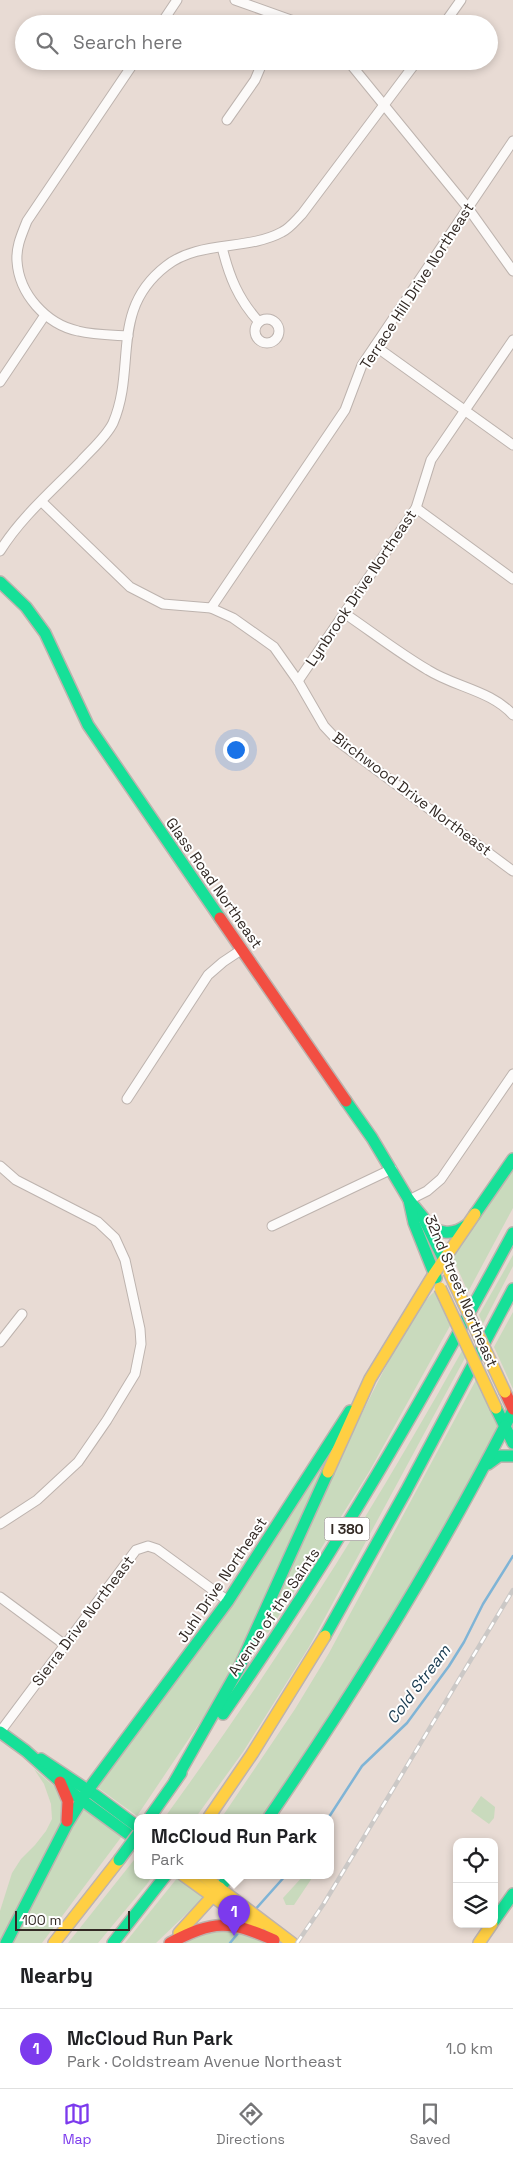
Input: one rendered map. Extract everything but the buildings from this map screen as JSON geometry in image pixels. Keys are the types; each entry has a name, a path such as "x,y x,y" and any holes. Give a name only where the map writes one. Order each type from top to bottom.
{"main road":[{"name":"Glass Road Northeast","path":"0,582 26,607 45,633 88,726 392,1168 409,1200"},
{"path":"175,1781 238,1670 370,1379 434,1274 513,1159"},
{"name":"32nd Street Northeast","path":"409,1200 426,1223 513,1410"},
{"name":"32nd Street Northeast","path":"409,1200 414,1223 434,1274 513,1443"},
{"path":"426,1223 440,1232 449,1234 460,1230 468,1224"},
{"name":"Avenue of the Saints","path":"153,1813 290,1618 345,1532 513,1233"},
{"name":"I 380","path":"211,1814 270,1728 327,1635 513,1288"},
{"name":"Juhl Drive Northeast","path":"6,1943 67,1824 85,1795 228,1601 370,1379"},
{"path":"271,1814 378,1650 438,1551 482,1472 513,1410"},
{"path":"482,1472 494,1457 500,1455 513,1456"},
{"path":"0,1732 60,1782 134,1825"},
{"path":"26,1752 49,1764 134,1838"},
{"path":"60,1782 68,1801 67,1824"},
{"path":"54,1943 134,1839"},
{"path":"113,1943 163,1879"},
{"path":"191,1879 217,1893"},
{"path":"205,1879 240,1916 261,1929 292,1943"},
{"path":"170,1943 217,1893 227,1879"},
{"path":"498,1915 513,1894"},
{"path":"170,1943 201,1927 240,1916 261,1929 276,1942"},
{"path":"479,1943 489,1928"}],"street":[{"path":"167,15 177,0"},
{"path":"235,0 262,5 273,15"},
{"path":"450,15 461,0"},
{"path":"128,336 77,331 60,325 45,315 30,298 20,281 17,260 19,241 27,220 129,70"},
{"path":"227,120 255,80 259,70"},
{"path":"355,70 468,208 513,271"},
{"path":"0,551 20,525 100,442 112,424 121,389 130,318 141,293 156,275 167,265 188,255 263,239 283,231 302,214 410,70"},
{"name":"Terrace Hill Drive Northeast","path":"211,608 345,410 352,396 362,365 513,141"},
{"path":"222,247 236,291 248,310 259,322"},
{"path":"0,382 45,315"},
{"name":"Lynbrook Drive Northeast","path":"298,681 416,508 431,460 513,340"},
{"path":"375,346 513,445"},
{"name":"Birchwood Drive Northeast","path":"42,502 130,587 146,597 163,604 211,608 233,618 274,647 298,681 324,726 339,742 513,871"},
{"path":"416,508 513,579"},
{"path":"344,613 429,671 488,696 508,709 513,715"},
{"path":"127,1099 208,975 241,950"},
{"path":"409,1200 427,1191 441,1180 513,1074"},
{"path":"0,1166 16,1180 98,1222 115,1238 125,1260 140,1329 141,1344 135,1374 107,1420 78,1462 37,1500 0,1524"},
{"path":"272,1226 392,1168"},
{"path":"0,1342 22,1314"},
{"name":"Sierra Drive Northeast","path":"0,1732 136,1550 148,1546 157,1549 228,1601"},
{"path":"0,1597 65,1645"}],"green space":[{"path":"513,1169 513,1208 468,1292 452,1256"},
{"path":"513,1255 513,1266 483,1324 479,1315"},
{"path":"434,1292 437,1293 451,1324 369,1472 268,1633 263,1630 351,1436 406,1330 419,1309"},
{"path":"513,1312 513,1389 494,1347"},
{"path":"463,1349 466,1356 309,1647 243,1752 198,1814 167,1814 245,1703 321,1588"},
{"path":"477,1378 501,1430 427,1561 334,1712 266,1814 224,1814 295,1709 329,1653"},
{"path":"337,1435 270,1590 217,1697 138,1814 134,1814 97,1787 246,1584"},
{"path":"34,1769 62,1793 62,1820 0,1942 0,1911 12,1873 21,1859 46,1831 52,1819 51,1804 44,1784"},
{"path":"481,1796 495,1807 494,1818 489,1824 471,1811"},
{"path":"85,1809 122,1836 42,1943 11,1943 75,1816"},
{"path":"134,1860 134,1879 150,1879 147,1884 98,1943 68,1943"},
{"path":"176,1879 181,1879 204,1897 156,1943 125,1943"},
{"path":"300,1879 311,1879 294,1905 286,1905 283,1898"},
{"path":"226,1929 267,1943 183,1943 193,1937"}],"waterway":[{"name":"Cold Stream","path":"331,1814 362,1766 407,1723 449,1666 464,1642 483,1604 513,1556"},
{"name":"Cold Stream","path":"254,1911 282,1879"},
{"name":"Cold Stream","path":"230,1943 239,1932"}],"railway":[{"path":"297,1943 323,1905 513,1590"}],"traffic: fast":[{"path":"0,582 26,607 45,633 88,725 220,918"},
{"path":"346,1101 372,1138 409,1200 423,1217 446,1264"},
{"path":"475,1214 513,1159"},
{"path":"409,1200 414,1223 436,1278"},
{"path":"426,1223 436,1230 446,1232 456,1231 467,1225"},
{"path":"223,1714 339,1538 411,1417 513,1233"},
{"path":"325,1636 406,1491 513,1289"},
{"path":"496,1408 513,1443"},
{"path":"505,1426 513,1410"},
{"path":"88,1790 228,1601 350,1411"},
{"path":"271,1814 393,1625 451,1527 505,1426"},
{"path":"488,1464 499,1456 513,1456"},
{"path":"175,1781 238,1670 328,1472"},
{"path":"0,1732 26,1751 75,1795 134,1838"},
{"path":"41,1759 134,1824"},
{"path":"152,1814 181,1773"},
{"path":"6,1943 67,1824 88,1790"},
{"path":"119,1860 134,1839"},
{"path":"113,1943 163,1879"},
{"path":"220,1888 227,1879"},
{"path":"498,1915 513,1894"}],"traffic: slow":[{"path":"328,1472 370,1379 434,1274 475,1214"},
{"path":"449,1272 505,1392"},
{"path":"440,1288 496,1408"},
{"path":"211,1814 252,1754 325,1636"},
{"path":"54,1943 119,1860"},
{"path":"189,1879 258,1929"},
{"path":"207,1879 292,1943"},
{"path":"179,1933 220,1888"},
{"path":"479,1943 489,1928"}],"traffic: jam":[{"path":"220,918 346,1101"},
{"path":"505,1392 513,1409"},
{"path":"60,1782 68,1801 67,1821"},
{"path":"170,1943 198,1930 222,1925 245,1929 274,1940"}],"place":[{"name":"McCloud Run Park","path":"234,1936"}]}
